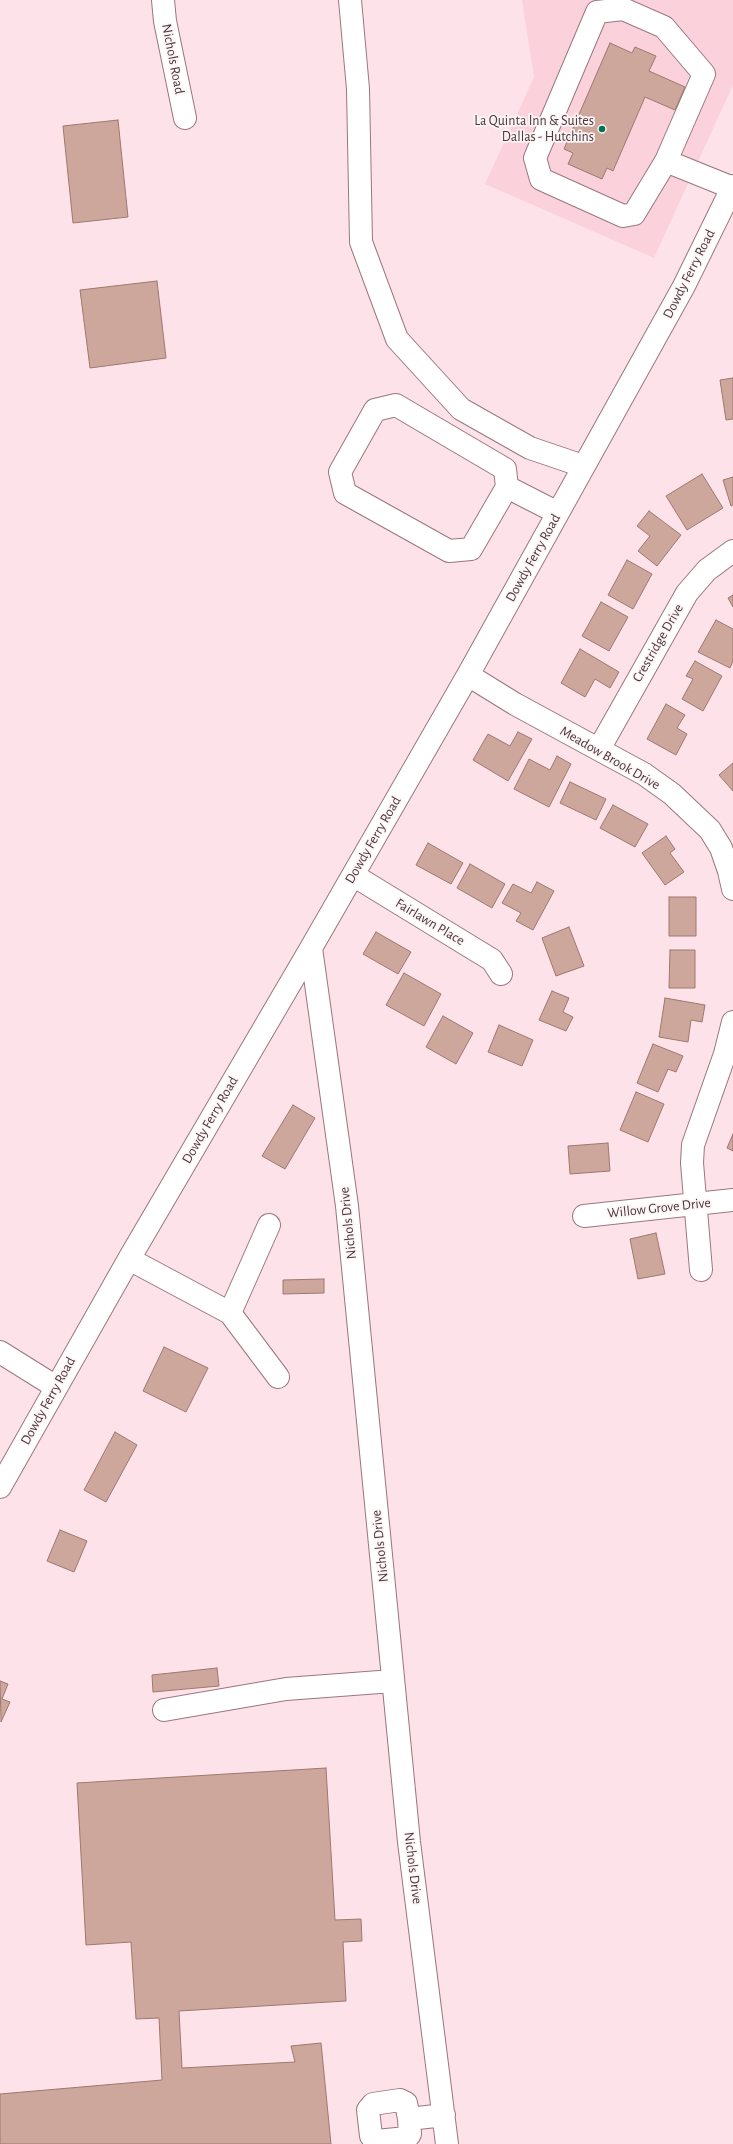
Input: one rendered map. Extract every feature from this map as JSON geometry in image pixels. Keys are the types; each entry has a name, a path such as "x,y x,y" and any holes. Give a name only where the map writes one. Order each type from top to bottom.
{"street":[{"name":"Nichols Road","path":"163,0 165,21 185,118"},
{"path":"350,0 358,89 361,242 397,339 461,409 530,448 583,466"},
{"path":"623,8 664,27 704,74 666,161 634,214 623,216 540,179 535,158 597,12 623,8"},
{"path":"666,161 733,187"},
{"name":"Dowdy Ferry Road","path":"0,1487 129,1259 312,948 468,676 684,286 733,187"},
{"path":"396,405 505,469 507,487 471,549 449,551 345,493 340,472 375,410 396,405"},
{"path":"507,487 558,513"},
{"name":"Crestridge Drive","path":"599,749 687,593 707,570 733,551"},
{"name":"Meadow Brook Drive","path":"468,676 515,704 644,774 694,813 710,830 721,848 729,870 733,889"},
{"name":"Fairlawn Place","path":"353,875 492,960 501,974"},
{"name":"Nichols Drive","path":"312,948 347,1206 409,1842 447,2144"},
{"path":"701,1270 692,1163 693,1145 726,1054 733,1022"},
{"name":"Willow Grove Drive","path":"584,1216 733,1200"},
{"path":"230,1313 269,1225"},
{"path":"129,1259 230,1313 278,1377"},
{"path":"0,1352 56,1387"},
{"path":"164,1710 286,1689 393,1681"},
{"path":"409,2119 444,2115"}],"shaded area":[{"path":"522,0 733,0 733,85 654,258 485,184 534,77"}],"building":[{"name":"La Quinta Inn & Suites Dallas - Hutchins","path":"610,43 632,53 635,47 656,56 649,71 685,87 675,110 645,97 613,171 607,168 602,179 568,164 573,153 564,149"},
{"path":"118,120 128,217 73,223 63,126"},
{"path":"157,281 166,358 90,368 80,290"},
{"path":"733,378 733,419 726,420 720,380"},
{"path":"702,474 723,508 687,530 666,496"},
{"path":"733,477 733,505 731,506 723,480"},
{"path":"649,511 681,535 657,566 638,551 650,536 637,526"},
{"path":"627,560 652,574 633,609 608,595"},
{"path":"733,595 733,607 728,598"},
{"path":"601,602 628,617 609,651 582,636"},
{"path":"716,620 733,629 733,661 730,668 698,652"},
{"path":"580,649 619,672 610,688 595,679 585,697 561,683"},
{"path":"695,661 722,676 703,711 682,699 693,679 686,676"},
{"path":"666,704 685,715 677,728 687,734 676,755 647,739"},
{"path":"518,732 532,739 508,781 473,760 488,734 510,746"},
{"path":"557,756 571,764 549,807 514,789 529,759 550,770"},
{"path":"733,763 733,791 719,775"},
{"path":"570,782 606,799 596,820 560,803"},
{"path":"613,805 648,824 635,847 600,828"},
{"path":"666,836 675,849 670,853 684,872 665,885 642,853"},
{"path":"428,843 463,863 451,884 416,865"},
{"path":"470,864 505,884 492,908 457,888"},
{"path":"537,882 554,891 533,930 516,921 521,913 502,903 513,884 531,893"},
{"path":"669,897 696,897 696,936 669,936"},
{"path":"569,927 584,966 556,976 542,938"},
{"path":"376,932 411,952 398,974 363,954"},
{"path":"670,950 695,950 695,988 669,988"},
{"path":"404,973 441,994 424,1026 386,1005"},
{"path":"552,991 569,998 563,1012 573,1017 566,1031 539,1020"},
{"path":"665,998 705,1005 702,1022 691,1020 688,1042 659,1037"},
{"path":"443,1016 473,1033 456,1064 426,1047"},
{"path":"499,1025 533,1040 522,1066 488,1052"},
{"path":"653,1044 683,1056 676,1072 668,1069 658,1092 637,1083"},
{"path":"636,1092 664,1104 648,1142 620,1130"},
{"path":"293,1105 315,1118 285,1169 262,1156"},
{"path":"733,1134 733,1151 727,1148"},
{"path":"608,1143 610,1171 570,1174 568,1146"},
{"path":"656,1233 665,1274 638,1279 630,1239"},
{"path":"324,1279 324,1293 283,1294 283,1280"},
{"path":"164,1347 208,1368 186,1412 143,1391"},
{"path":"115,1432 137,1445 106,1502 84,1490"},
{"path":"60,1530 87,1541 74,1572 47,1561"},
{"path":"217,1668 219,1686 153,1692 152,1675"},
{"path":"0,1681 8,1684 2,1699 10,1702 1,1722"},
{"path":"326,1768 335,1920 361,1919 362,1941 343,1942 346,2001 179,2011 182,2068 295,2062 291,2046 321,2043 331,2144 0,2144 0,2094 162,2080 159,2018 136,2019 131,1942 86,1945 77,1783"}],"place":[{"name":"La Quinta Inn & Suites Dallas - Hutchins","path":"602,129"}]}
